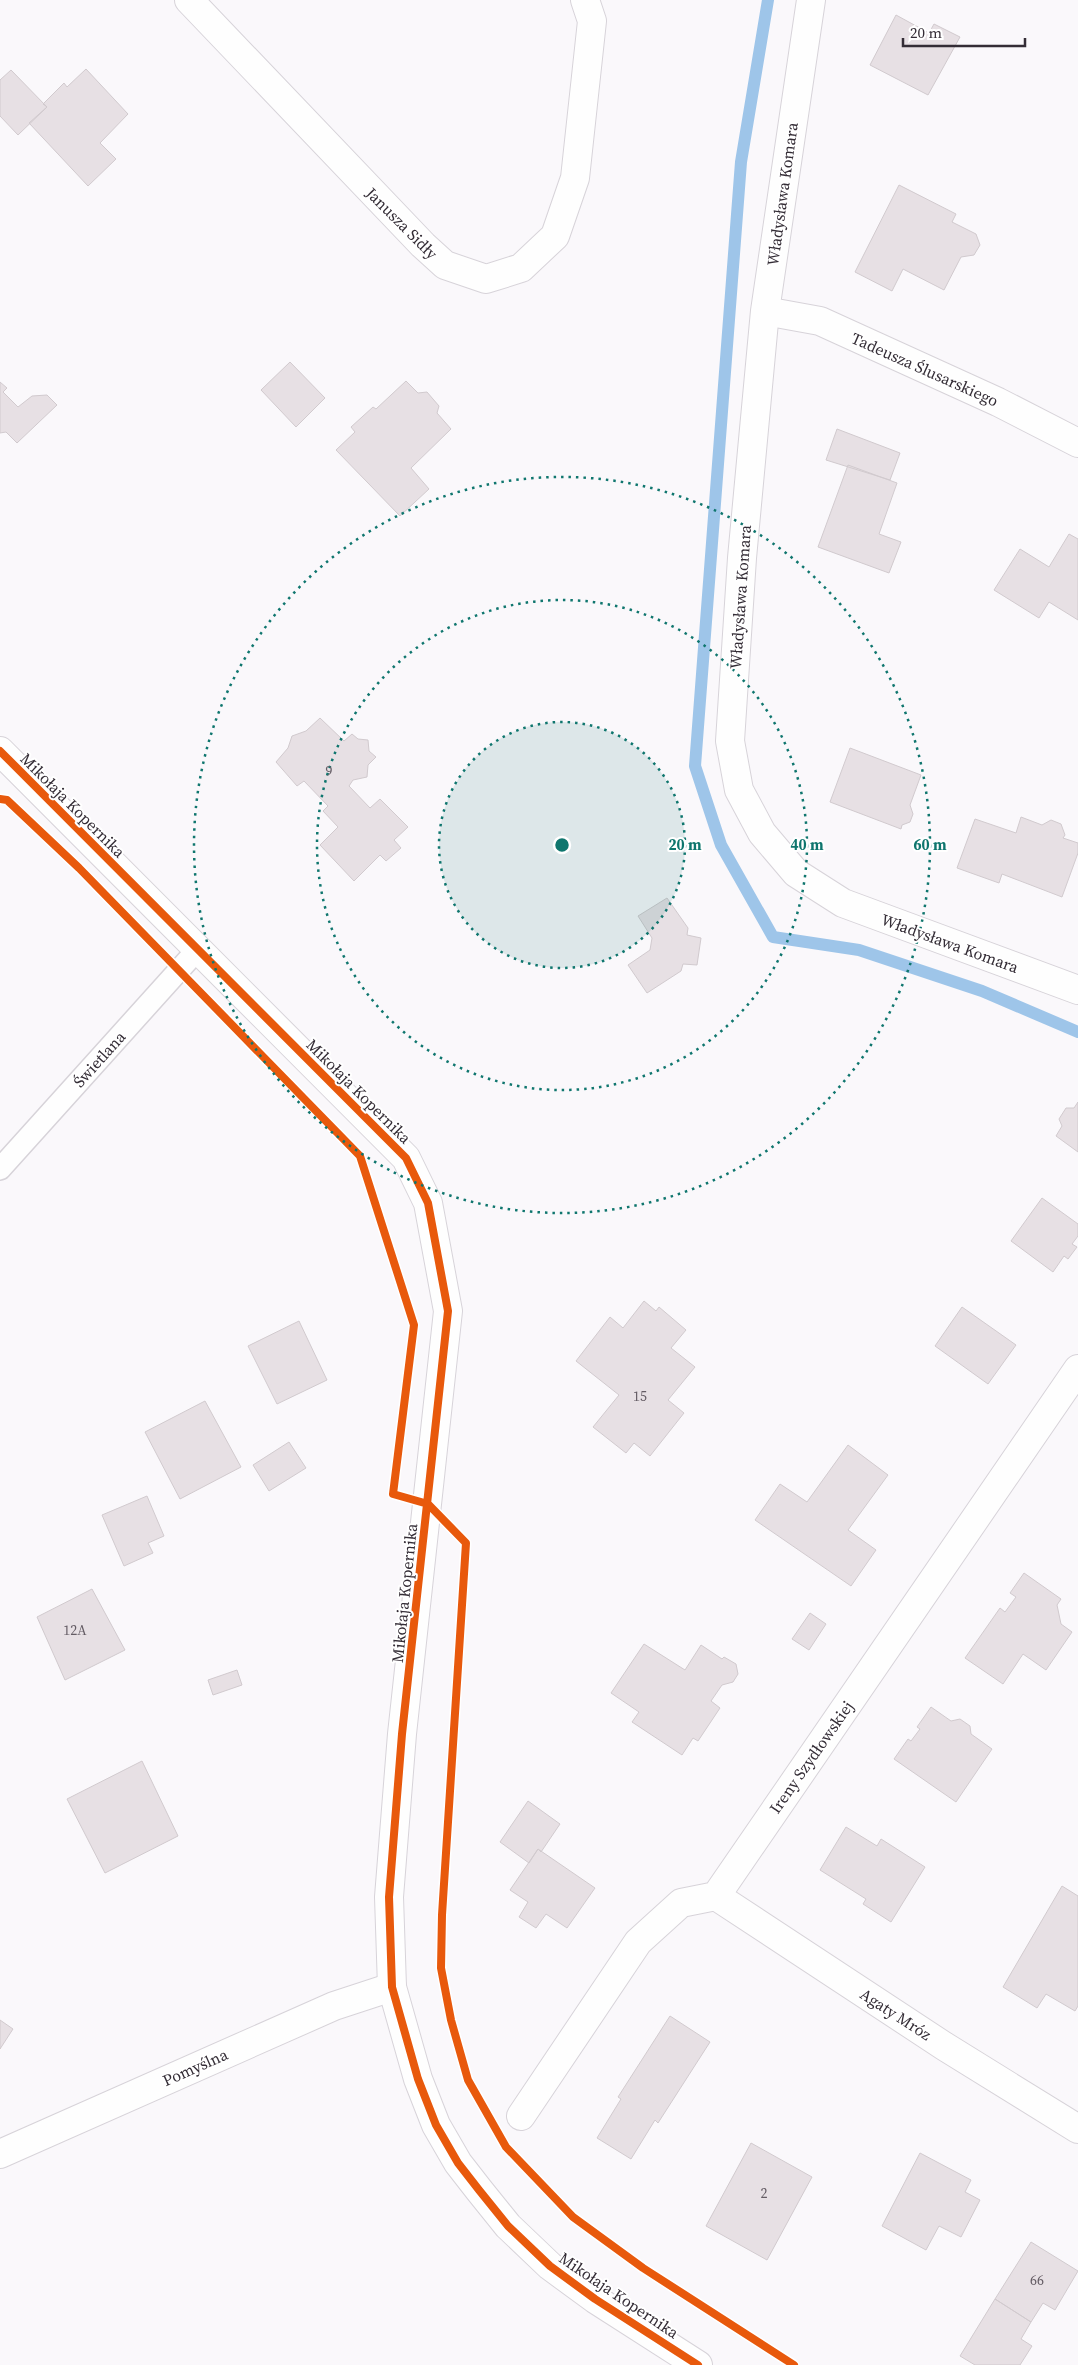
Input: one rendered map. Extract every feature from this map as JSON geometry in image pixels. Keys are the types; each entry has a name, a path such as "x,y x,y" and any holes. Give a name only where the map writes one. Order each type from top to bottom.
{"street":[{"name":"Janusza Sidły","path":"189,0 445,266 486,280 521,268 555,236 575,178 592,21 585,0"},
{"name":"Władysława Komara","path":"811,0 765,312 742,558 730,741 739,790 762,832 796,873 843,903 1078,990"},
{"name":"Tadeusza Ślusarskiego","path":"765,312 820,321 998,402 1078,443"},
{"name":"Mikołaja Kopernika","path":"0,751 406,1158 428,1203 448,1311 402,1744 389,1897 392,1987 418,2080 436,2124 458,2163 508,2226 550,2266 595,2299 698,2365"},
{"name":"Ireny Szydłowskiej","path":"716,1896 1078,1369"},
{"path":"521,2116 638,1942 681,1903 716,1896"},
{"name":"Agaty Mróz","path":"716,1896 944,2046 1078,2129"},
{"name":"Pomyślna","path":"0,2154 334,2006 392,1987"}],"lane":[{"name":"Świetlana","path":"0,1169 198,949"}],"building":[{"path":"896,15 929,33 934,24 960,37 928,95 870,65"},
{"path":"86,69 128,114 100,143 116,159 88,186 29,123 47,107 43,104 64,83 67,87"},
{"path":"11,70 47,107 18,135 0,116 0,80"},
{"path":"899,185 956,214 952,222 976,234 980,245 974,255 961,257 944,290 903,269 892,291 855,272"},
{"path":"290,362 325,398 296,427 261,390"},
{"path":"406,381 418,393 427,392 439,406 437,413 451,429 411,468 429,489 400,516 336,450 355,432 351,427 373,407 376,409"},
{"path":"0,382 7,388 3,392 18,407 32,396 47,395 57,405 17,443 6,432 0,433"},
{"path":"837,429 900,453 890,480 826,460"},
{"path":"848,465 897,483 879,534 901,542 889,573 818,547"},
{"path":"1069,534 1078,539 1078,620 1049,602 1039,618 994,590 1020,549 1049,567"},
{"path":"320,718 344,741 352,734 358,739 368,740 369,751 376,757 368,765 367,777 353,780 349,786 370,808 380,799 408,827 394,840 401,848 386,861 380,855 354,881 320,845 338,827 323,811 328,806 304,781 297,786 276,762 288,748 292,736 306,731"},
{"path":"850,748 921,775 910,805 913,814 910,822 902,825 901,829 830,802"},
{"path":"1021,817 1042,825 1051,820 1061,824 1065,835 1063,838 1078,843 1078,853 1062,897 1002,874 999,883 957,868 975,819 1016,833"},
{"path":"667,898 688,928 687,935 701,938 697,965 683,964 681,971 647,993 628,965 650,950 652,938 638,916"},
{"path":"1078,1102 1078,1152 1056,1136 1062,1126 1059,1119 1066,1108 1074,1108"},
{"path":"1042,1198 1078,1224 1078,1236 1072,1244 1077,1247 1068,1259 1064,1256 1053,1272 1011,1241"},
{"path":"644,1301 656,1311 659,1307 686,1330 671,1348 695,1367 668,1400 684,1413 650,1456 634,1443 626,1453 593,1427 619,1395 576,1361 610,1317 623,1328"},
{"path":"962,1307 1016,1345 988,1384 935,1346"},
{"path":"299,1321 327,1380 277,1404 248,1346"},
{"path":"205,1401 241,1467 180,1499 145,1432"},
{"path":"289,1442 306,1468 269,1491 253,1465"},
{"path":"848,1445 888,1475 848,1530 876,1550 851,1586 755,1520 780,1484 807,1502"},
{"path":"147,1496 164,1536 148,1543 153,1553 124,1566 102,1515"},
{"path":"1024,1573 1061,1599 1057,1605 1061,1624 1072,1632 1046,1670 1023,1654 1003,1684 965,1658 1000,1608 1005,1612 1016,1597 1010,1593"},
{"path":"92,1589 125,1650 65,1680 37,1617"},
{"path":"810,1613 826,1624 809,1650 792,1639"},
{"path":"644,1644 685,1670 701,1645 722,1659 724,1657 736,1664 738,1674 733,1682 722,1685 711,1701 720,1708 698,1741 693,1738 682,1755 632,1722 639,1712 611,1693"},
{"path":"237,1670 242,1685 213,1695 208,1680"},
{"path":"931,1707 951,1721 960,1719 970,1726 971,1734 992,1749 956,1802 894,1759 908,1739 911,1741 920,1729 917,1727"},
{"path":"142,1761 178,1836 105,1873 67,1799"},
{"path":"528,1801 560,1824 541,1852 538,1849 529,1863 500,1842"},
{"path":"846,1827 877,1846 881,1839 925,1867 891,1922 863,1904 866,1899 820,1870"},
{"path":"538,1849 595,1888 567,1928 546,1914 536,1928 519,1917 528,1902 510,1890"},
{"path":"1062,1886 1078,1896 1078,2006 1075,2011 1046,1994 1037,2008 1003,1987"},
{"path":"670,2016 710,2042 658,2123 655,2120 631,2159 597,2138 621,2099 618,2097"},
{"path":"0,2020 13,2029 0,2049"},
{"path":"751,2143 812,2177 767,2260 706,2226"},
{"path":"920,2153 971,2180 965,2192 980,2200 961,2237 939,2226 926,2250 882,2226"},
{"path":"1031,2242 1078,2271 1055,2310 1043,2303 1031,2322 995,2299"},
{"path":"995,2299 1031,2322 1021,2339 1032,2346 1020,2365 975,2365 960,2356"}],"waterway":[{"path":"768,0 741,162 695,766 721,845 773,937 859,950 982,991 1078,1032"}],"cycle path":[{"path":"0,751 406,1158 428,1203 448,1311 402,1734 389,1897 392,1987 418,2079 436,2125 458,2163 508,2226 550,2266 595,2299 698,2365"},
{"path":"0,799 7,800 79,868 360,1156 414,1325 393,1494 428,1504 466,1543 442,1915 441,1968 451,2020 468,2080 506,2147 573,2217 643,2268 794,2365"}]}
